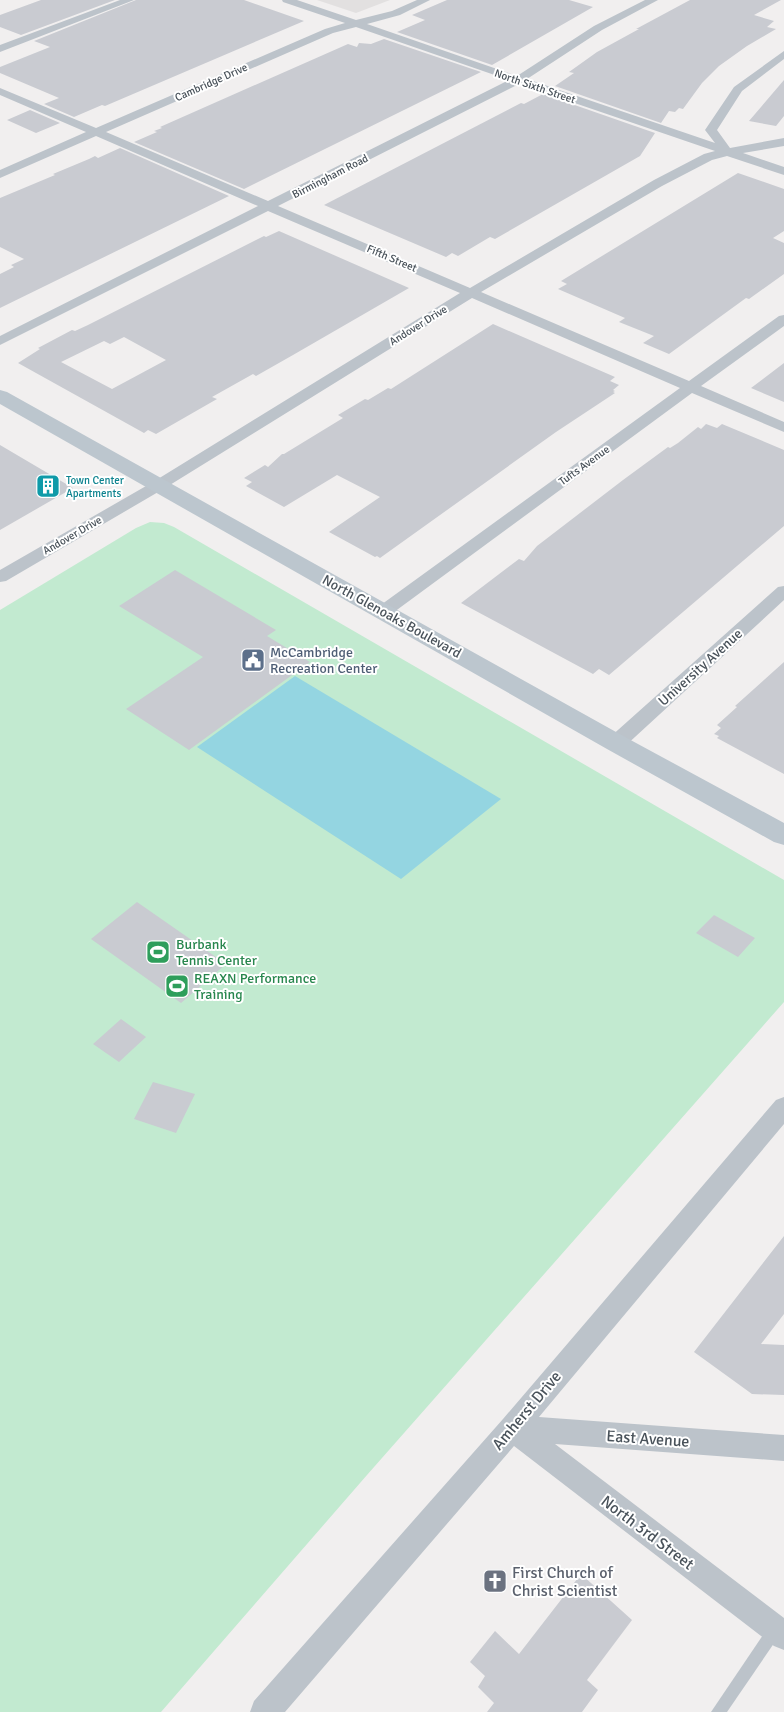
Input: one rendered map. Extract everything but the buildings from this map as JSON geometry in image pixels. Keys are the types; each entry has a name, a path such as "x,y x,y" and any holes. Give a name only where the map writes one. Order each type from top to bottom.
{"main road":[{"name":"North Glenoaks Boulevard","path":"0,396 616,743 784,835"}],"street":[{"path":"0,49 129,0"},
{"name":"North Sixth Street","path":"287,0 784,171"},
{"name":"Cambridge Drive","path":"0,174 329,31 396,13 425,0"},
{"name":"Birmingham Road","path":"0,341 518,80 598,28 653,0"},
{"path":"727,152 711,130 738,89 784,54"},
{"name":"Fifth Street","path":"0,91 784,427"},
{"name":"Andover Drive","path":"0,577 159,486 472,292 658,183 708,157 784,142"},
{"name":"Tufts Avenue","path":"384,611 784,319"},
{"name":"University Avenue","path":"616,743 784,591"},
{"name":"Amherst Drive","path":"266,1712 512,1428 784,1107"},
{"name":"East Avenue","path":"512,1428 784,1448"},
{"name":"North 3rd Street","path":"512,1428 780,1633"}],"lane":[{"path":"718,1712 780,1633"}],"shaded area":[{"path":"317,0 390,0 356,13"}],"green space":[{"path":"150,522 164,523 174,527 784,880 784,1002 161,1712 0,1712 0,610 136,528"}],"water":[{"path":"295,676 501,799 401,879 197,747"}],"place":[{"name":"Town Center Apartments","path":"48,486"},
{"name":"McCambridge Recreation Center","path":"253,660"},
{"name":"Burbank Tennis Center","path":"158,952"},
{"name":"REAXN Performance Training","path":"177,986"},
{"name":"First Church of Christ Scientist","path":"495,1581"}]}
